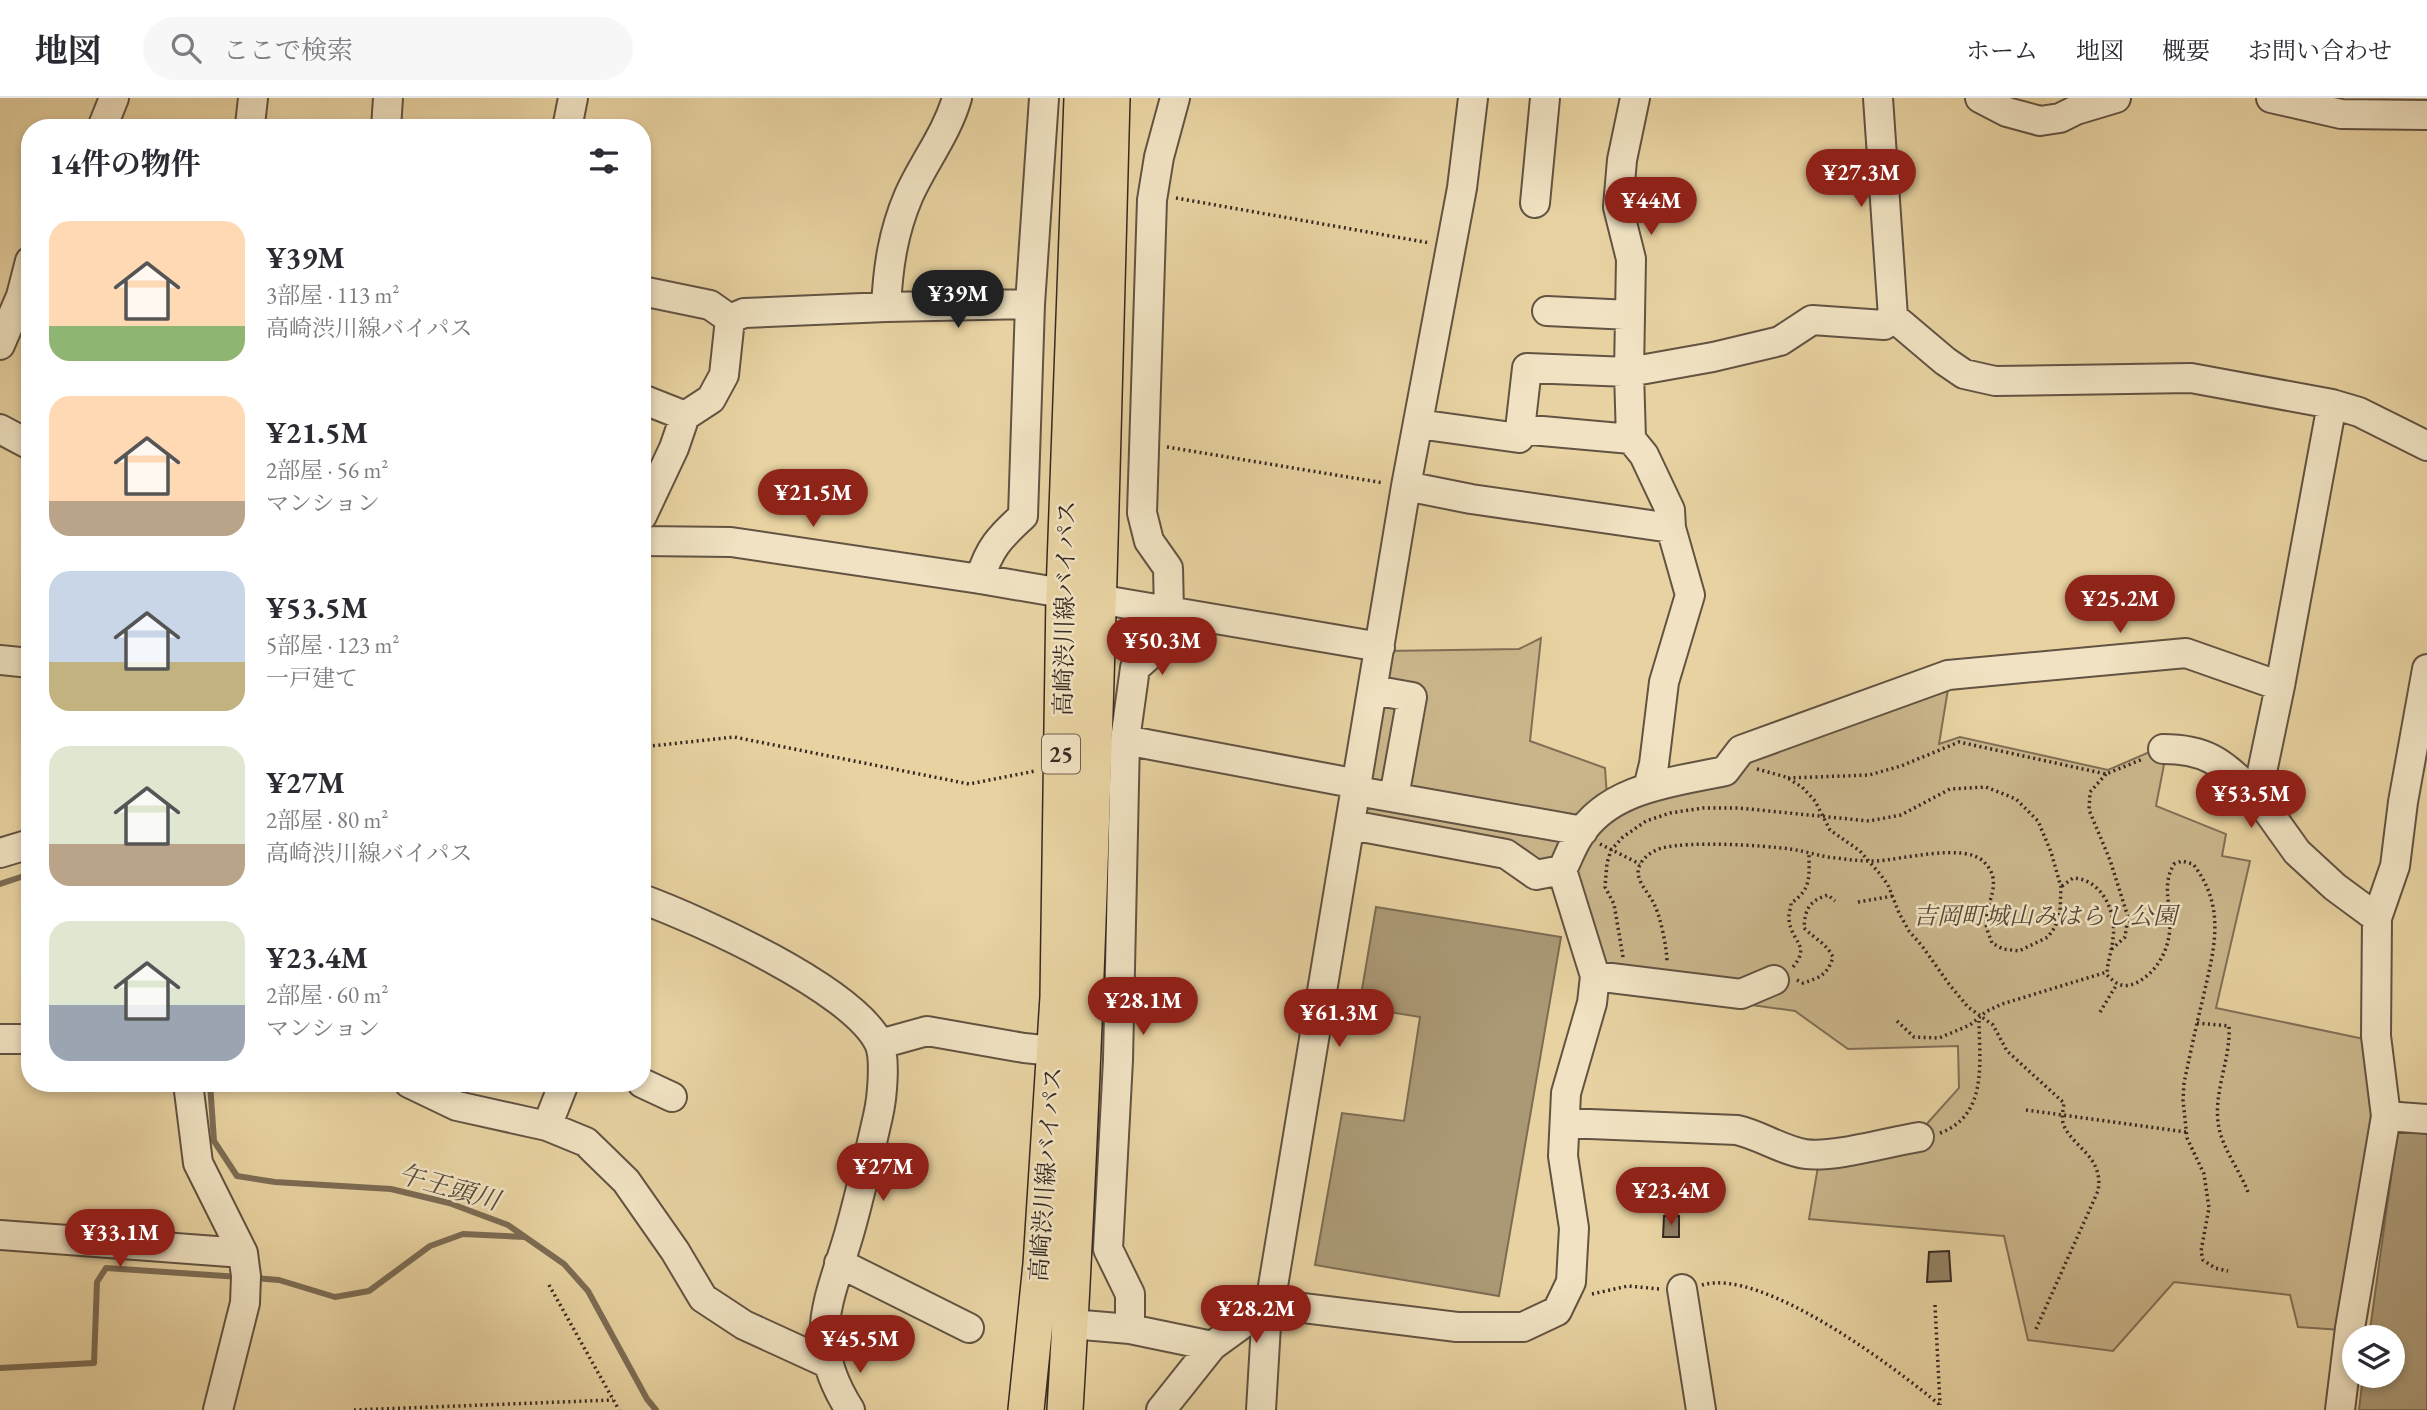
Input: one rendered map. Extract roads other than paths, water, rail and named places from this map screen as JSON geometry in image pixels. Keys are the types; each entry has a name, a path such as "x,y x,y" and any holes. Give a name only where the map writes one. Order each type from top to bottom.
{"main road":[{"name":"高崎渋川線バイパス","path":"1026,1410 1041,1265 1058,997 1064,593 1082,98"},
{"name":"高崎渋川線バイパス","path":"1065,1410 1098,598 1112,98"}],"street":[{"path":"106,119 114,98"},
{"path":"387,119 388,98"},
{"path":"569,119 573,98"},
{"path":"886,307 888,268 895,232 910,195 951,121 957,98"},
{"path":"980,579 986,558 997,540 1023,516 1030,304 1044,98"},
{"path":"1130,1329 1130,1294 1108,1249 1118,1060 1125,740 1135,668 1160,646 1169,611 1168,568 1149,541 1142,513 1153,193 1175,98"},
{"path":"1261,1410 1265,1308 1358,787 1406,486 1462,188 1473,98"},
{"path":"1535,203 1545,98"},
{"path":"1635,98 1622,160 1618,207 1631,259 1631,439 1644,455 1670,510 1671,528 1690,595 1664,682 1654,764 1648,788"},
{"path":"1878,98 1893,317 1945,361 1965,374 1995,381 2192,378 2332,404 2359,412 2427,446"},
{"path":"1980,98 2007,113 2040,121 2060,118 2076,110 2116,98"},
{"path":"2271,98 2341,114 2393,106 2427,115"},
{"path":"651,293 710,305 730,319"},
{"path":"0,345 21,296"},
{"path":"730,319 744,313 1030,304"},
{"path":"1547,311 1630,315"},
{"path":"1418,424 1519,438 1527,368 1629,372 1713,357 1780,341 1812,320 1884,325 1893,317"},
{"path":"651,497 674,448 685,416 710,399 724,375 730,319"},
{"path":"651,403 685,416"},
{"path":"2257,796 2332,404"},
{"path":"0,429 21,440"},
{"path":"1520,429 1631,439"},
{"path":"1406,486 1471,499 1671,528"},
{"path":"651,541 731,542 1098,598 1380,647"},
{"path":"1161,1410 1212,1346 1265,1308 1457,1327 1523,1328 1558,1309 1571,1282 1574,1228 1563,1156 1566,1093 1591,1003 1595,976 1562,870 1581,833 1617,802 1648,788 1725,771 1741,750 1948,675 2186,653 2280,686"},
{"path":"0,660 21,662"},
{"path":"2340,1410 2350,1328 2386,1116 2376,1036 2377,918 2395,866 2403,802 2427,669"},
{"path":"1373,690 1412,697 1394,797"},
{"path":"1125,740 1581,833"},
{"path":"2163,749 2183,749 2204,754 2223,765 2257,796 2297,852 2335,887 2377,918"},
{"path":"1351,825 1506,854 1536,875 1562,870"},
{"path":"0,853 21,847"},
{"path":"651,902 748,946 820,988 860,1017 880,1044 883,1093 866,1173 824,1317 827,1363 850,1410"},
{"path":"1595,976 1741,994 1780,976"},
{"path":"880,1044 927,1031 1054,1051"},
{"path":"0,1038 21,1039"},
{"path":"651,1087 672,1097"},
{"path":"189,1092 198,1163 243,1253 246,1276 245,1303 218,1410"},
{"path":"428,1092 457,1106 547,1126 586,1142 626,1181 675,1251 703,1298 744,1325 827,1363"},
{"path":"547,1126 560,1092"},
{"path":"2386,1116 2427,1119"},
{"path":"1564,1123 1737,1130 1754,1134 1802,1154 1822,1154 1919,1137"},
{"path":"0,1235 243,1253"},
{"path":"839,1263 969,1328"},
{"path":"1682,1289 1702,1410"},
{"path":"1070,1324 1130,1329 1212,1346"}],"waterway":[{"name":"午王頭川","path":"0,884 21,877"},
{"name":"午王頭川","path":"211,1092 214,1141 237,1176 275,1182 391,1189 449,1203 508,1225 564,1264 588,1291 647,1399 656,1410"},
{"path":"254,1278 279,1280 335,1297 369,1291 430,1246 463,1234 525,1237"},
{"path":"0,1368 94,1363 97,1282 106,1268 240,1277"}],"park label":[{"name":"吉岡町城山みはらし公園","path":"2045,916"}]}
